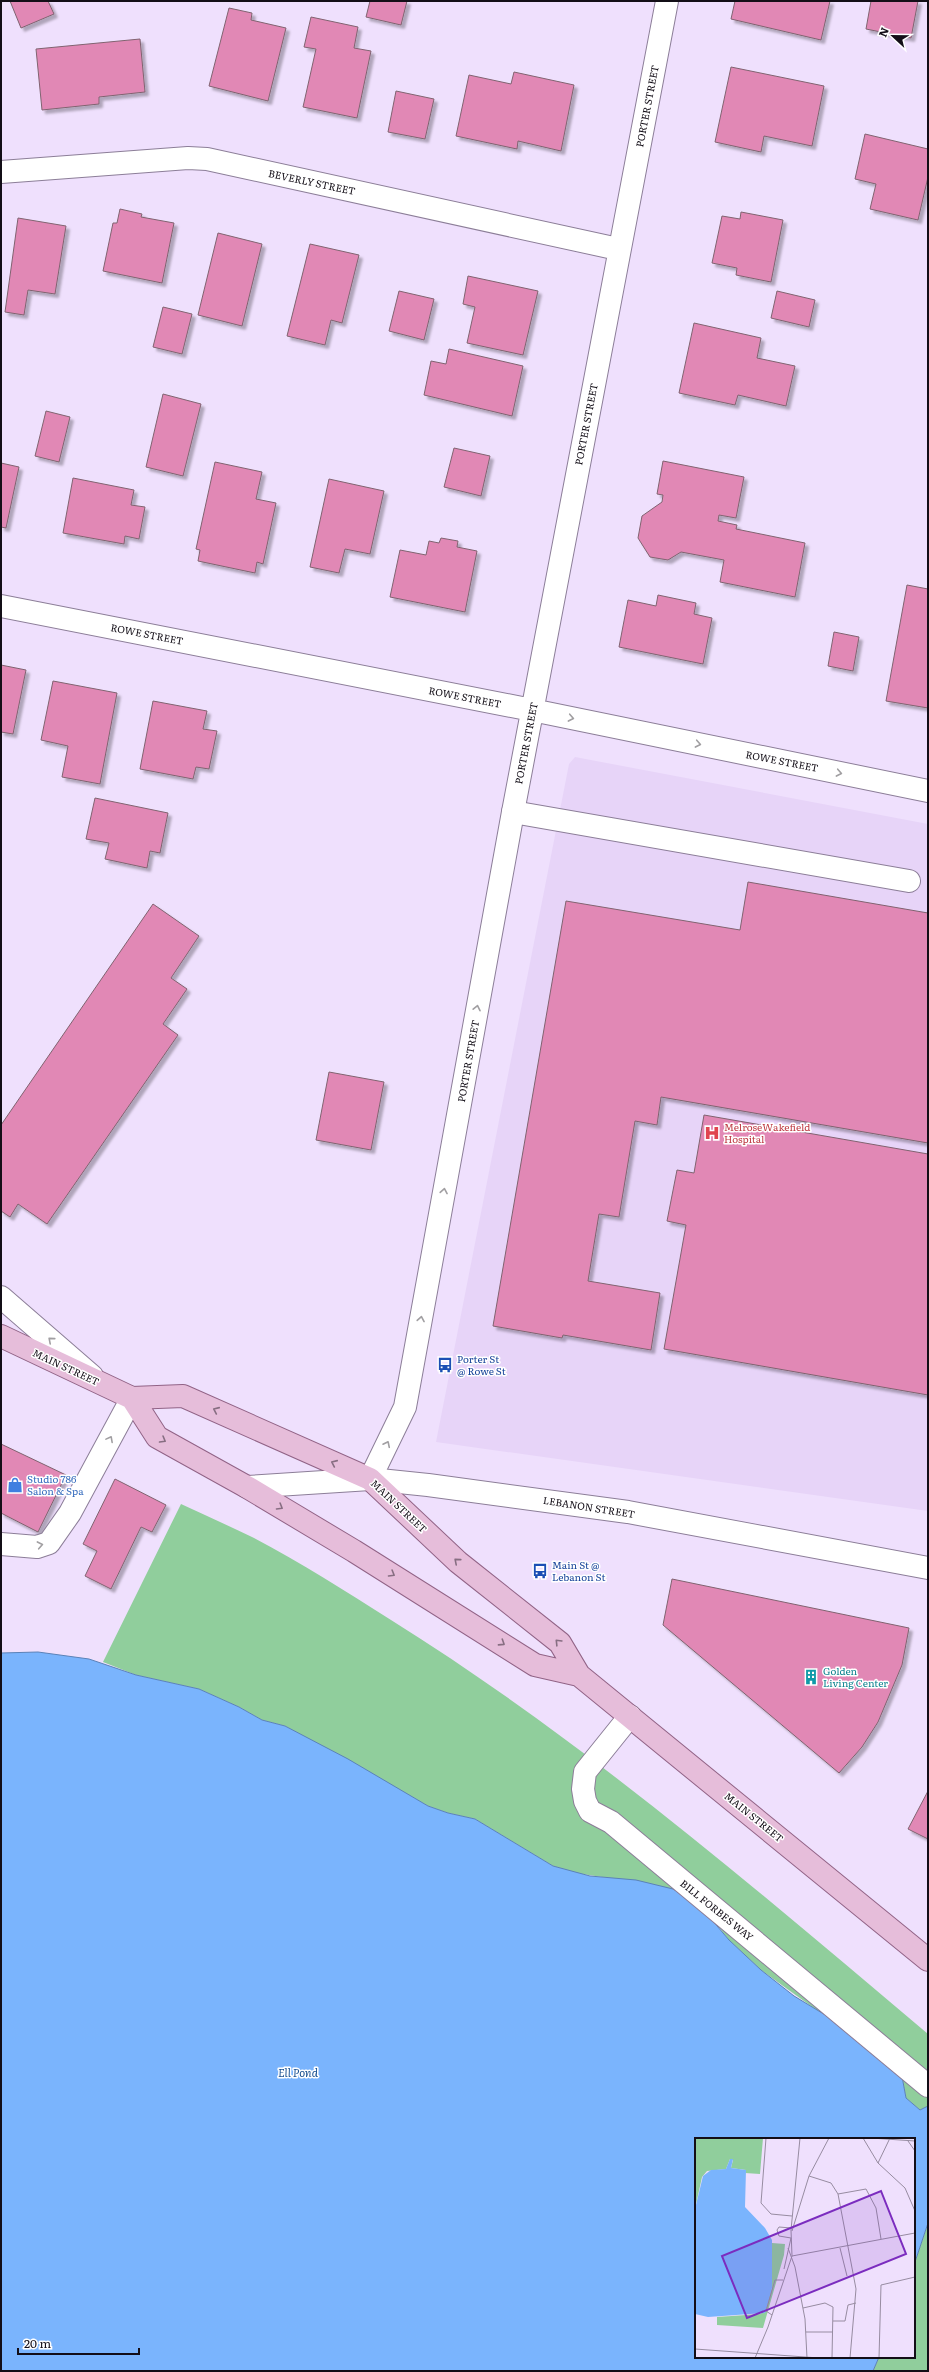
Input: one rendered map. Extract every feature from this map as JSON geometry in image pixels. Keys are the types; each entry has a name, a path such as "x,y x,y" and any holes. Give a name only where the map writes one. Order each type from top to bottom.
{"main road":[{"name":"MAIN STREET","path":"3,1340 132,1398 184,1396 370,1479 458,1562 560,1643 579,1674 928,1960"},
{"name":"MAIN STREET","path":"132,1398 157,1437 247,1486 400,1578 535,1665 579,1674"}],"street":[{"name":"PORTER STREET","path":"370,1479 405,1407 532,710 618,249 667,1"},
{"name":"BEVERLY STREET","path":"1,172 188,158 208,159 618,249"},
{"name":"ROWE STREET","path":"1,606 532,710 928,791"},
{"path":"513,812 909,881"},
{"path":"1,1297 102,1384"},
{"path":"1,1544 37,1547 49,1543 70,1513 132,1398"},
{"name":"LEBANON STREET","path":"247,1486 370,1479 500,1494 628,1512 928,1568"},
{"name":"BILL FORBES WAY","path":"630,1716 585,1772 583,1790 585,1801 590,1811 611,1822 928,2086"}],"shaded area":[{"name":"MelroseWakefield Hospital","path":"575,757 928,824 928,1511 436,1442 569,764"}],"green space":[{"path":"181,1504 252,1537 288,1556 357,1598 462,1666 600,1765 733,1870 928,2034 928,2106 920,2110 906,2098 901,2071 761,1970 729,1940 713,1920 609,1878 575,1873 553,1866 475,1819 448,1813 428,1806 285,1726 262,1720 239,1707 199,1689 136,1675 103,1662"},
{"path":"928,2223 928,2371 873,2371 879,2358 915,2358 915,2262"}],"water":[{"name":"Ell Pond","path":"38,1652 89,1659 136,1675 199,1689 239,1707 262,1720 285,1726 348,1759 428,1806 448,1813 475,1819 553,1866 590,1876 636,1880 673,1889 700,1906 729,1940 761,1970 794,1996 827,2016 901,2071 906,2098 920,2110 928,2106 928,2223 915,2262 915,2138 695,2138 695,2358 879,2358 873,2371 1,2371 1,1653"}],"building":[{"path":"10,1 48,1 54,14 21,28"},
{"path":"370,1 407,1 401,25 366,17"},
{"path":"735,1 830,1 821,40 731,19"},
{"path":"871,1 918,1 911,38 866,29"},
{"path":"229,8 252,13 251,20 286,28 268,101 209,86"},
{"path":"311,17 358,27 354,48 371,51 357,118 303,107 316,49 304,47"},
{"path":"140,39 145,92 99,97 99,104 42,110 36,49"},
{"path":"731,67 824,86 812,146 764,136 761,152 715,142"},
{"path":"514,72 574,85 561,151 518,141 517,149 456,136 469,75 511,84"},
{"path":"396,91 434,99 425,139 388,132"},
{"path":"865,134 928,149 928,177 918,220 870,209 876,184 855,179"},
{"path":"120,209 142,214 141,217 174,223 162,283 103,271 113,223 117,223"},
{"path":"741,212 783,220 771,282 736,275 737,268 712,263 722,216 740,219"},
{"path":"18,218 66,226 55,294 28,290 24,315 5,312"},
{"path":"218,233 262,244 242,326 198,315"},
{"path":"310,244 359,255 342,323 331,320 325,345 287,336"},
{"path":"468,276 538,291 523,355 467,343 475,307 463,304"},
{"path":"399,291 434,299 424,340 389,331"},
{"path":"777,291 815,300 809,327 771,318"},
{"path":"163,307 192,314 182,354 153,347"},
{"path":"694,323 761,338 757,358 795,366 786,406 738,395 735,405 679,393"},
{"path":"449,349 523,366 512,416 424,395 431,361 446,364"},
{"path":"163,394 201,404 183,476 146,467"},
{"path":"46,411 70,417 59,462 35,456"},
{"path":"454,448 490,456 481,496 444,487"},
{"path":"663,461 744,477 736,518 719,515 718,521 737,525 736,529 805,543 795,597 720,582 724,560 681,552 668,560 650,557 638,538 642,516 662,502 663,495 657,494"},
{"path":"215,462 262,472 256,499 276,503 263,564 257,562 255,573 198,561 200,550 196,549"},
{"path":"1,463 19,467 6,528 1,527"},
{"path":"73,478 134,490 131,505 145,507 139,539 125,536 124,544 63,533"},
{"path":"329,479 384,491 370,554 345,549 339,573 310,567"},
{"path":"441,538 458,541 457,547 477,551 465,612 390,597 400,550 426,555 429,541 439,543"},
{"path":"907,585 928,589 928,708 886,701"},
{"path":"658,595 696,603 694,614 712,618 703,664 619,647 628,600 656,606"},
{"path":"834,632 859,637 853,671 828,666"},
{"path":"1,665 26,670 13,734 1,732"},
{"path":"53,681 117,693 100,784 62,777 68,746 41,740"},
{"path":"153,701 207,711 203,729 217,731 209,769 196,767 193,779 140,769"},
{"path":"95,798 168,813 160,853 150,851 147,868 105,859 109,843 86,839"},
{"path":"748,882 928,913 928,1143 661,1097 657,1125 635,1121 619,1217 599,1214 588,1281 660,1293 651,1350 563,1335 562,1338 493,1326 566,901 740,930"},
{"path":"153,904 199,936 171,978 187,989 163,1024 178,1035 47,1224 18,1204 10,1217 1,1211 1,1125"},
{"path":"329,1072 384,1082 371,1150 316,1140"},
{"path":"704,1115 928,1154 928,1395 664,1349 686,1225 667,1221 677,1170 694,1173"},
{"path":"1,1444 66,1475 38,1532 1,1513"},
{"path":"115,1479 166,1505 152,1532 141,1527 111,1589 85,1576 97,1551 83,1544"},
{"name":"Golden Living Center","path":"672,1579 909,1628 902,1665 878,1722 862,1747 839,1773 663,1625"},
{"path":"928,1791 928,1839 908,1829"}],"place":[{"name":"MelroseWakefield Hospital","path":"712,1133"},
{"name":"Porter St @ Rowe St","path":"445,1365"},
{"name":"Studio 786 Salon & Spa","path":"15,1485"},
{"name":"Main St @ Lebanon St","path":"540,1571"},
{"name":"Golden Living Center","path":"811,1677"}]}
